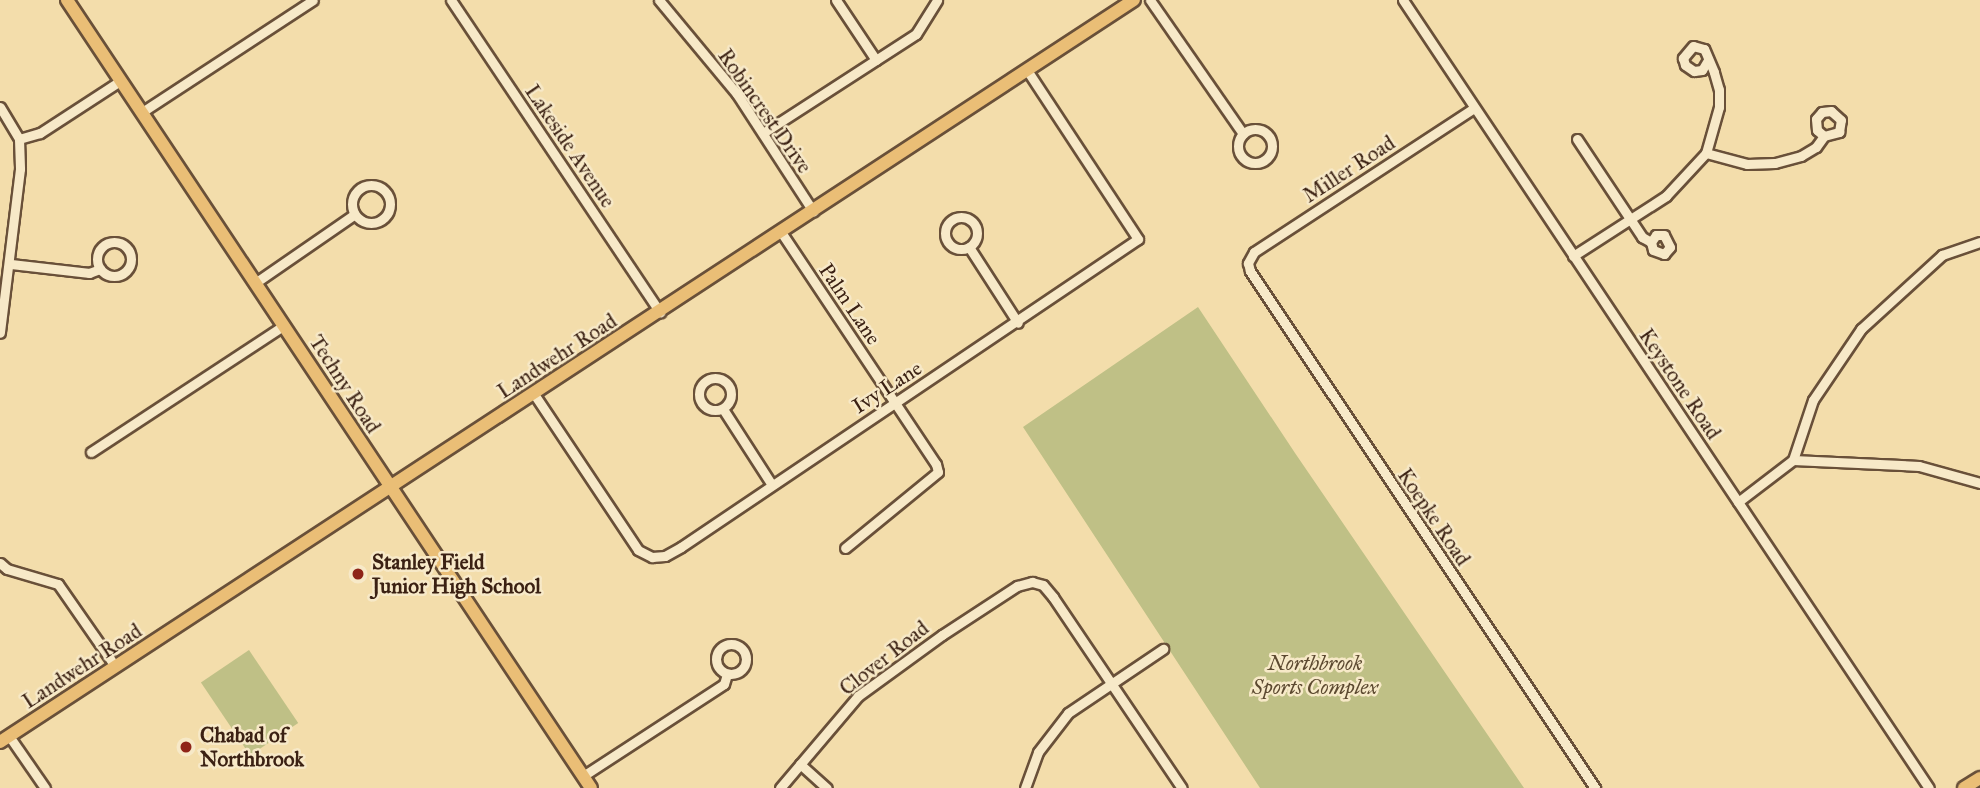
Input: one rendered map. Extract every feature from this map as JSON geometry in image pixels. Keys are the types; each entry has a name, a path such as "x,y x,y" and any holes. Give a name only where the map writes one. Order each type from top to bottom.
{"main road":[{"name":"Techny Road","path":"67,0 592,788"},
{"name":"Landwehr Road","path":"5,739 1134,0"},
{"path":"1964,788 1980,778"}],"street":[{"path":"142,112 313,0"},
{"name":"Lakeside Avenue","path":"451,0 660,312"},
{"name":"Robincrest Drive","path":"659,0 737,94 813,211"},
{"path":"836,0 876,60"},
{"path":"763,133 916,34 937,0"},
{"path":"1150,0 1243,134"},
{"name":"Keystone Road","path":"1403,0 1928,788"},
{"path":"1573,256 1666,196 1706,153 1719,107 1719,90 1708,60"},
{"name":"Ivy Lane","path":"534,394 638,550 652,557 681,547 1018,323 1138,239 1027,70"},
{"path":"19,139 40,133 120,81"},
{"path":"0,107 19,139 20,169 11,264 0,333"},
{"name":"Miller Road","path":"1248,263 1254,252 1474,108"},
{"path":"1706,153 1747,164 1774,163 1801,156 1816,147 1824,136"},
{"path":"1577,139 1629,219 1642,237 1651,242"},
{"path":"374,185 389,197 389,211 380,221 366,222 355,214 353,200 361,188 374,185"},
{"path":"256,283 355,214"},
{"name":"Palm Lane","path":"781,232 936,464 938,472 845,548"},
{"path":"1738,502 1793,460 1813,400 1861,329 1942,255 1980,242"},
{"path":"969,247 1018,323"},
{"name":"Koepke Road","path":"1248,263 1252,276 1320,379 1595,788"},
{"path":"11,264 89,273 100,268"},
{"path":"91,452 284,326"},
{"path":"723,409 772,485"},
{"path":"1793,460 1919,466 1980,483"},
{"path":"0,563 7,569 58,584 115,666"},
{"name":"Clover Road","path":"780,788 858,696 942,635 1017,586 1032,582 1043,585 1110,683"},
{"path":"1025,788 1038,752 1068,713 1163,649"},
{"path":"583,776 723,684 727,674"},
{"path":"1110,683 1182,788"},
{"path":"5,739 45,788"},
{"path":"800,764 827,788"}],"green space":[{"name":"Northbrook Sports Complex","path":"1198,307 1524,788 1260,788 1023,427"},
{"path":"249,650 298,723 250,755 201,682"}],"place":[{"name":"Stanley Field Junior High School","path":"358,574"},
{"name":"Chabad of Northbrook","path":"186,747"}]}
